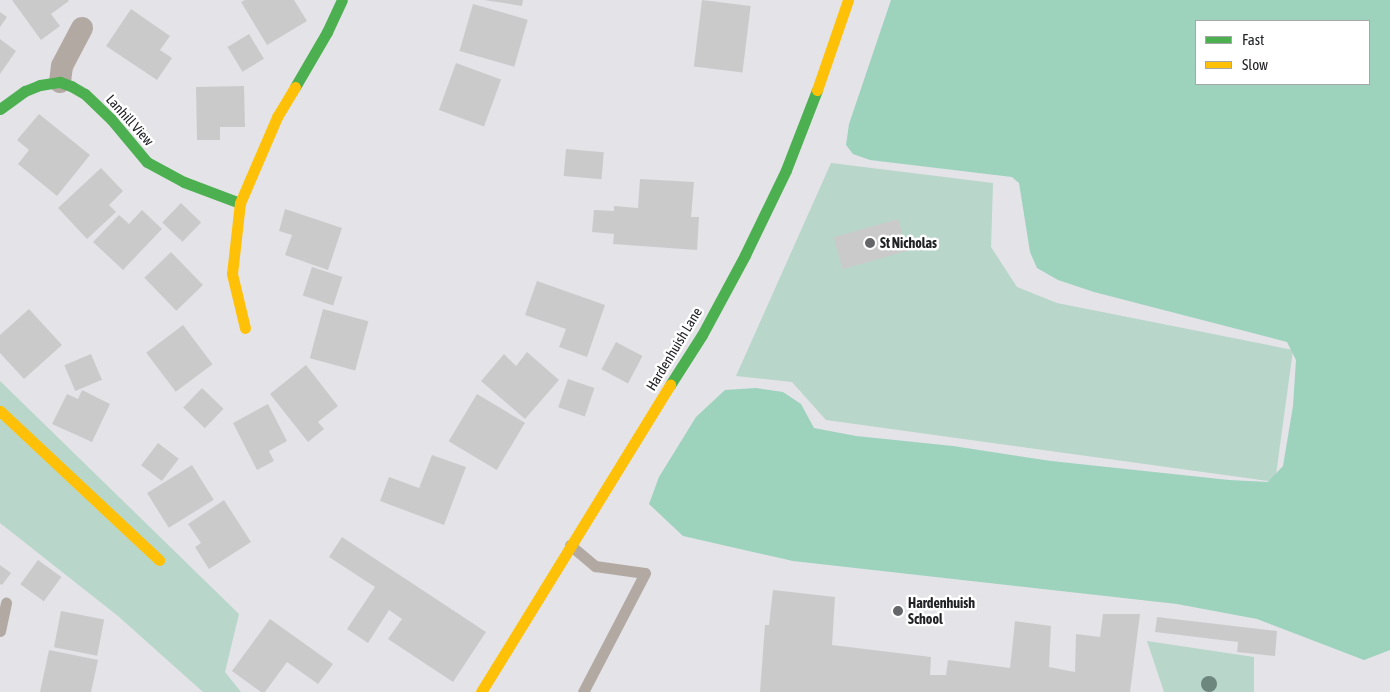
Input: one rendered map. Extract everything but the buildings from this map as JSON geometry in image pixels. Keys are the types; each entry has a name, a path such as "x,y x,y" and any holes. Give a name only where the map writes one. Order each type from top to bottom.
{"street":[{"path":"245,328 232,274 233,251 240,203 278,117 327,32 342,0"},
{"name":"Hardenhuish Lane","path":"481,692 546,588 570,545 702,335 745,255 786,170 808,118 848,0"},
{"path":"0,109 26,91 40,85 60,82 62,66 82,28"},
{"name":"Lanhill View","path":"60,82 85,94 111,119 147,162 184,182 240,203"},
{"path":"0,411 159,560"}],"lane":[{"path":"570,545 595,566 645,574 583,692"},
{"path":"0,631 6,604"}],"green space":[{"path":"891,0 1390,0 1390,650 1364,660 1257,619 1177,604 793,561 683,536 649,504 659,477 696,417 725,390 756,388 783,392 801,404 814,428 856,436 953,446 1051,461 1229,480 1268,482 1283,466 1293,406 1296,360 1287,342 1094,292 1058,280 1037,268 1030,252 1019,183 1012,177 870,160 853,154 846,145 849,124"},
{"path":"831,163 993,183 991,247 1017,287 1057,303 1293,350 1275,482 826,420 792,382 736,376"},
{"path":"0,381 239,614 225,672 241,692 203,692 118,616 0,523"},
{"path":"1147,641 1254,657 1254,692 1164,692"}],"traffic: fast":[{"path":"295,87 327,32 342,0"},
{"path":"0,109 25,91 40,85 60,82 71,86 85,94 111,119 147,162 184,182 240,203"},
{"path":"670,385 702,335 745,255 786,170 817,90"}],"traffic: slow":[{"path":"817,90 848,0"},
{"path":"245,328 232,274 240,203 277,117 295,87"},
{"path":"481,692 670,385"},
{"path":"0,411 159,560"}],"place":[{"name":"St Nicholas","path":"870,243"},
{"name":"Hardenhuish School","path":"898,611"}]}
